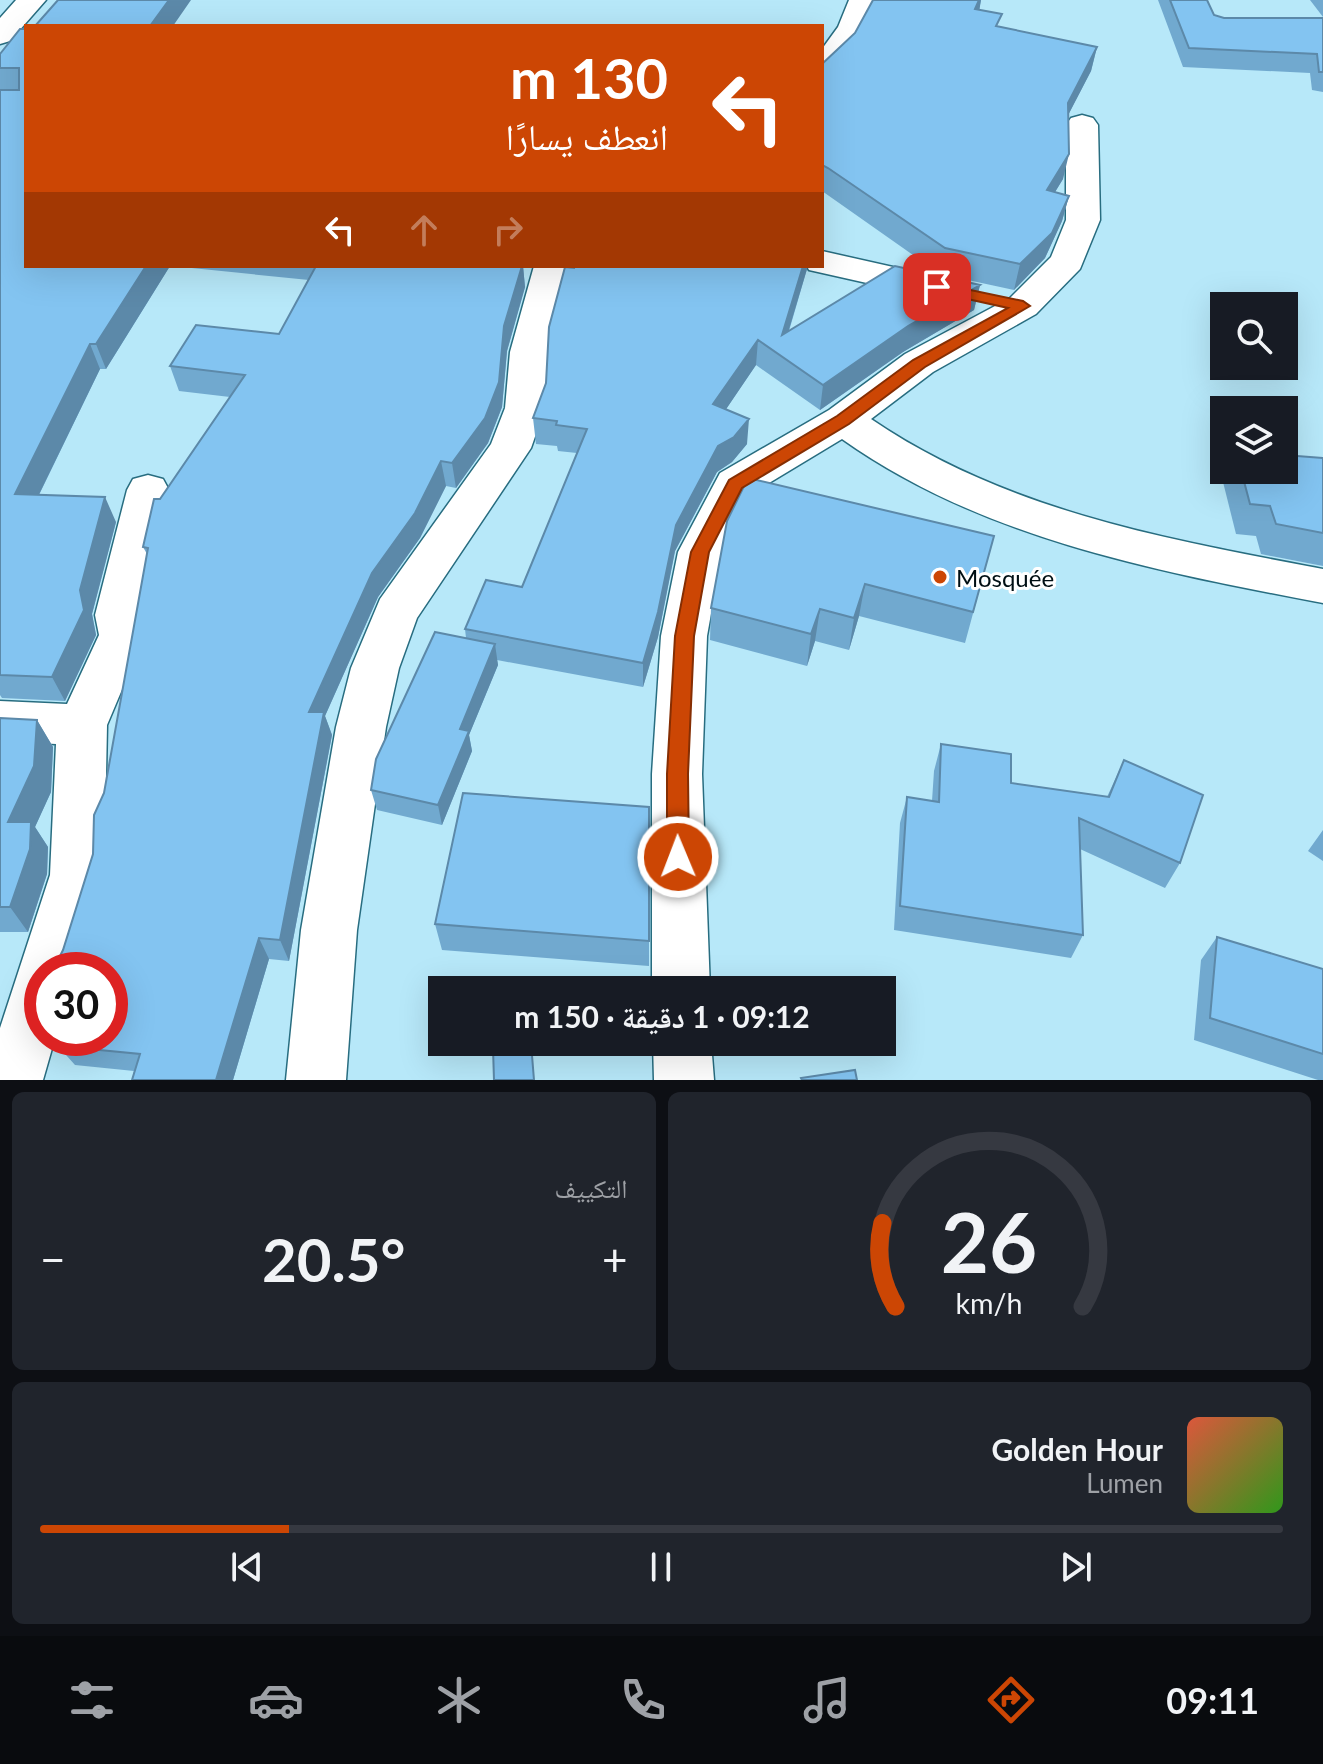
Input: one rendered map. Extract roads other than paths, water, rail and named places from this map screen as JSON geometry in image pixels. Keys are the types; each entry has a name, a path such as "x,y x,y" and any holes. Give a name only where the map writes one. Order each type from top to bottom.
{"street":[{"path":"0,35 32,0"},
{"path":"824,63 831,58 859,16 863,0"},
{"path":"681,976 677,774 684,636 700,552 735,484 843,420 919,363 1023,306 1067,261 1083,220 1082,125"},
{"path":"824,262 1023,306"},
{"path":"316,1080 329,930 361,727 375,668 396,612 510,448 525,408 529,352 551,268"},
{"path":"843,420 875,446 975,499 1173,558 1323,586"},
{"path":"53,952 77,875 82,725 122,635 118,615 148,490"},
{"path":"0,721 82,725"},
{"path":"13,1080 24,1045"},
{"path":"683,1056 684,1080"}],"place":[{"name":"Mosquée","path":"940,577"}]}
